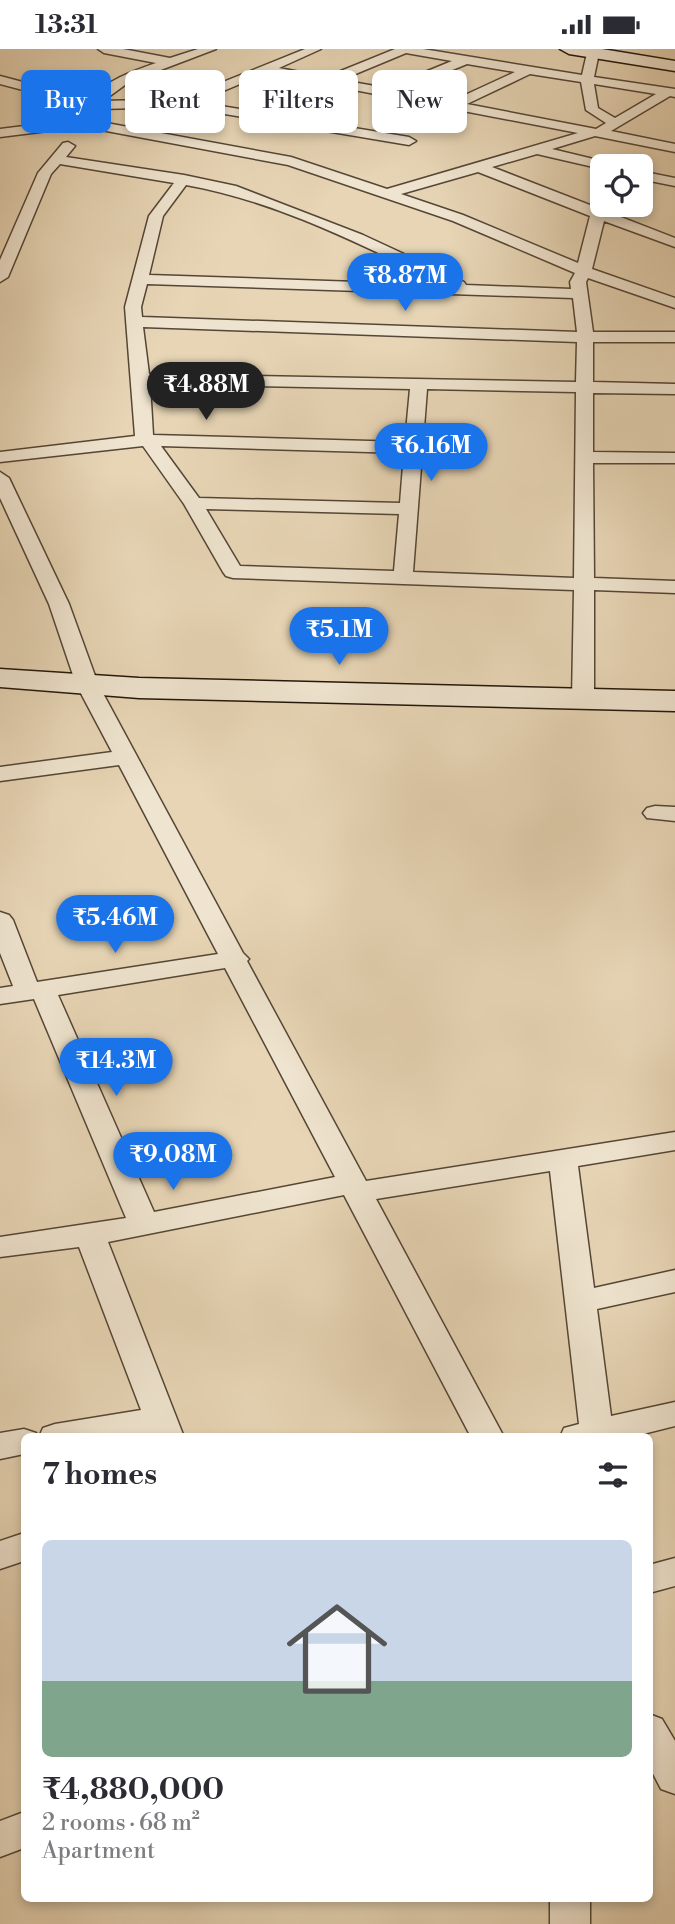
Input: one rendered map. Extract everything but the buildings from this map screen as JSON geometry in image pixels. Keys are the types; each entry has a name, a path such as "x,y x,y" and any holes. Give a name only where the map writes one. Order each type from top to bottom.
{"street":[{"path":"104,49 174,62"},
{"path":"111,86 210,49"},
{"path":"225,85 315,49"},
{"path":"353,70 402,49 672,92"},
{"path":"569,49 675,66"},
{"path":"593,53 587,79 592,110 615,123"},
{"path":"441,70 465,60"},
{"path":"263,69 268,70"},
{"path":"467,99 528,70"},
{"path":"0,80 21,85"},
{"path":"389,193 596,132 672,92"},
{"path":"467,107 672,144"},
{"path":"225,110 408,141"},
{"path":"111,129 269,155 458,218 583,271 675,303"},
{"path":"0,133 21,131"},
{"path":"1,272 46,173 79,133"},
{"path":"535,149 590,162"},
{"path":"57,159 231,189 358,238 470,290"},
{"path":"479,167 590,211"},
{"path":"653,178 675,182"},
{"path":"184,179 156,216 133,307 141,379 143,434 193,503 233,572 675,587"},
{"path":"583,699 585,337 578,282 597,217"},
{"path":"606,217 675,243"},
{"path":"140,279 580,294"},
{"path":"134,322 585,337 675,337"},
{"path":"141,379 675,389"},
{"path":"404,579 419,385"},
{"path":"0,457 148,440 414,448"},
{"path":"585,457 675,458"},
{"path":"0,478 59,604 87,684 236,959 486,1433"},
{"path":"193,503 409,509"},
{"path":"0,678 139,688 675,701"},
{"path":"0,774 126,757"},
{"path":"0,920 144,1224"},
{"path":"0,996 236,959"},
{"path":"0,1247 90,1235 356,1187 675,1141"},
{"path":"563,1159 581,1301 587,1433"},
{"path":"90,1235 165,1428 104,1433"},
{"path":"581,1301 675,1281"},
{"path":"592,1433 675,1415"},
{"path":"0,1446 21,1442"},
{"path":"0,1555 21,1548"},
{"path":"653,1578 675,1572"},
{"path":"0,1839 21,1831"},
{"path":"570,1902 570,1924"}]}
